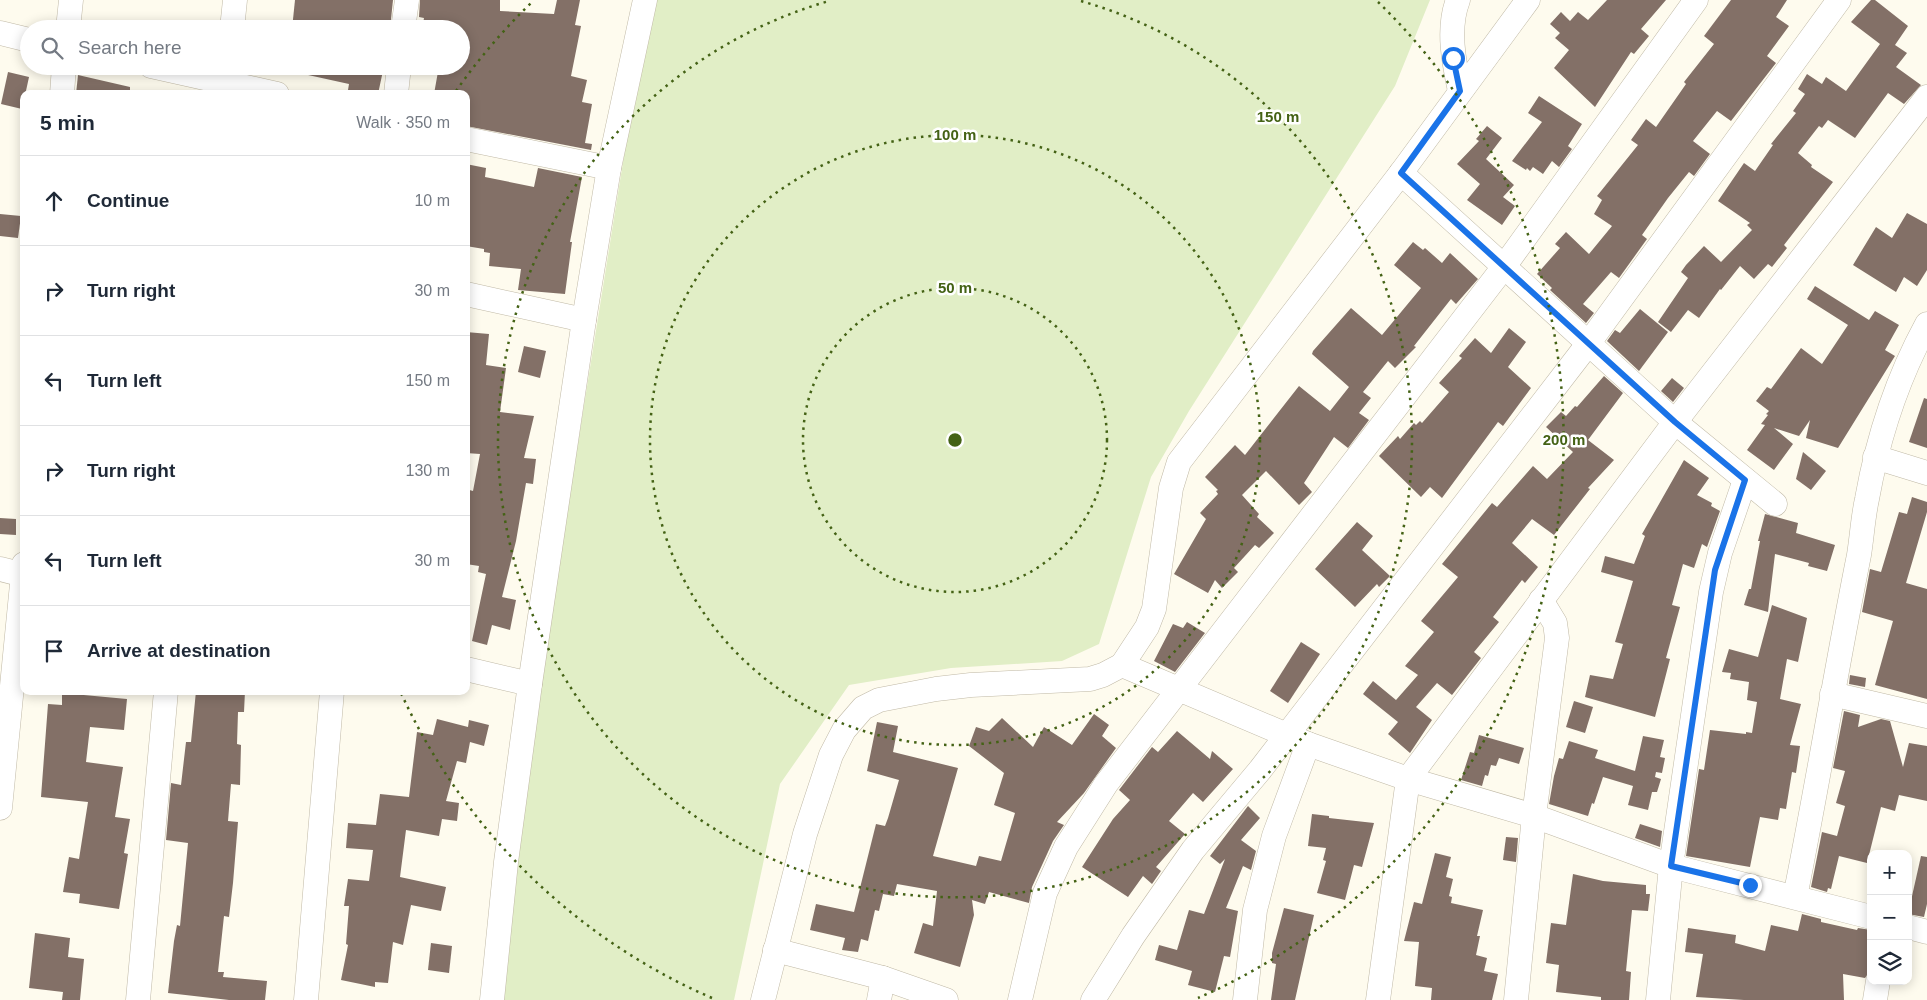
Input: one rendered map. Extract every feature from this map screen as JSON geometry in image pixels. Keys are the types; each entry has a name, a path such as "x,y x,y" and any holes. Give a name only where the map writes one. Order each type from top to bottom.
{"street":[{"path":"69,20 71,0"},
{"path":"233,20 235,0"},
{"path":"404,20 406,0"},
{"path":"492,1000 506,862 530,684 584,320 609,168 645,0"},
{"path":"1458,0 1453,32 1453,58 1460,91"},
{"path":"763,1000 805,834 831,755 844,730 863,708 879,700 945,688 1090,679 1122,665 1147,627 1154,609 1170,488 1179,462 1401,173 1528,0"},
{"path":"1020,1000 1045,893 1066,848 1106,784 1503,268 1696,0"},
{"path":"1093,1000 1133,936 1193,850 1260,770 1284,735 1588,344 1839,0"},
{"path":"0,33 20,38"},
{"path":"62,90 63,75"},
{"path":"199,75 262,90"},
{"path":"396,90 398,75"},
{"path":"1378,1000 1408,779 1675,422 1927,98"},
{"path":"470,140 609,168"},
{"path":"1401,173 1503,268 1675,422 1775,504"},
{"path":"470,295 584,320"},
{"path":"1794,897 1875,457 1896,392 1927,324"},
{"path":"1875,457 1927,473"},
{"path":"1658,1000 1671,866 1715,570 1745,480"},
{"path":"0,569 20,571"},
{"path":"1516,1000 1534,816 1557,638 1555,623 1541,600"},
{"path":"0,808 20,602"},
{"path":"1122,665 1284,735 1408,779 1534,816 1671,866 1867,916"},
{"path":"470,670 530,684"},
{"path":"1832,694 1927,716"},
{"path":"138,1000 166,695"},
{"path":"306,1000 332,695"},
{"path":"1245,1000 1255,910 1274,836 1308,744"},
{"path":"1912,928 1927,932"},
{"path":"775,950 881,989 946,1000"},
{"path":"1875,1000 1877,985"}],"green space":[{"path":"649,0 1430,0 1395,86 1189,411 1151,477 1099,644 1062,661 951,668 849,685 780,784 734,1000 503,1000 526,767"}],"building":[{"path":"295,0 393,0 391,20 293,20"},
{"path":"420,0 500,0 500,11 554,14 557,0 580,0 575,25 581,26 571,76 587,80 582,102 592,104 585,143 592,144 591,150 470,127 470,90 435,90 437,75 470,75 470,20 424,20 424,18 419,17"},
{"path":"1607,0 1666,0 1641,29 1649,36 1634,54 1631,52 1595,107 1554,68 1569,50 1555,38 1560,33 1550,24 1561,12 1570,21 1578,12 1588,20"},
{"path":"1731,0 1787,0 1776,17 1789,26 1767,56 1776,63 1731,121 1717,111 1693,141 1710,154 1694,176 1689,172 1668,198 1642,235 1647,239 1619,278 1611,272 1583,304 1594,313 1586,323 1550,290 1552,288 1537,274 1560,248 1555,244 1566,232 1589,254 1612,226 1594,214 1602,200 1597,196 1638,145 1631,140 1646,119 1656,127 1686,84 1684,82 1714,44 1704,36"},
{"path":"1871,0 1875,0 1908,26 1895,45 1907,53 1896,67 1921,85 1904,104 1888,93 1855,138 1828,120 1822,128 1819,126 1798,153 1812,165 1811,167 1833,182 1784,245 1787,248 1772,267 1768,264 1754,279 1740,266 1699,318 1688,310 1671,332 1658,322 1688,278 1681,272 1686,265 1704,246 1721,262 1752,230 1747,225 1750,223 1718,201 1744,163 1755,171 1773,145 1771,144 1796,113 1793,111 1805,94 1798,89 1807,74 1822,84 1826,77 1846,91 1880,44 1851,22"},
{"path":"8,72 29,77 26,90 20,90 20,109 1,104"},
{"path":"78,75 130,87 130,90 76,90"},
{"path":"308,75 382,75 379,90 348,90 349,84"},
{"path":"1539,96 1582,124 1568,146 1572,149 1559,167 1552,161 1543,174 1533,167 1530,171 1527,168 1526,170 1512,161 1542,122 1528,113"},
{"path":"1487,126 1502,138 1486,159 1514,185 1503,197 1515,206 1502,225 1467,200 1480,184 1457,164 1479,141 1476,139"},
{"path":"470,165 486,168 485,177 534,187 538,168 582,177 570,242 572,242 565,294 518,290 521,269 489,266 490,253 484,252 484,249 470,247"},
{"path":"1907,213 1927,224 1927,270 1917,286 1904,277 1896,292 1853,265 1876,227 1892,238"},
{"path":"0,214 20,216 18,238 0,236"},
{"path":"1413,242 1423,250 1425,248 1442,263 1450,253 1478,279 1456,304 1451,299 1414,346 1416,347 1395,368 1388,361 1363,392 1371,398 1359,413 1369,420 1348,448 1334,437 1304,483 1312,492 1299,505 1266,471 1242,495 1259,514 1257,517 1274,533 1259,548 1255,545 1234,568 1238,572 1222,588 1215,580 1208,593 1174,574 1206,519 1200,513 1218,494 1216,491 1218,490 1205,477 1235,445 1245,455 1299,386 1330,411 1349,387 1312,354 1313,351 1351,308 1382,335 1421,288 1394,265"},
{"path":"1815,286 1869,320 1875,311 1899,325 1885,350 1895,356 1838,448 1806,438 1810,420 1799,436 1774,428 1793,444 1774,470 1747,450 1765,425 1761,424 1769,411 1756,401 1767,387 1771,389 1801,348 1822,364 1848,325 1807,299"},
{"path":"1640,309 1668,332 1639,371 1607,341 1615,330 1620,333"},
{"path":"1509,328 1526,342 1508,367 1531,388 1503,426 1498,422 1442,498 1430,487 1421,497 1379,456 1398,436 1400,439 1414,423 1416,425 1420,421 1422,423 1449,392 1439,383 1462,358 1459,356 1475,338 1491,353"},
{"path":"470,332 489,334 486,365 506,368 500,412 534,416 524,458 536,459 533,484 526,483 516,541 502,597 516,600 510,630 492,625 487,645 472,641 486,574 478,572 479,566 470,565 470,490 473,491 480,454 470,453"},
{"path":"524,346 546,351 540,378 518,372"},
{"path":"1604,376 1623,393 1588,440 1614,460 1588,488 1590,489 1554,535 1532,519 1512,543 1538,567 1525,583 1522,580 1493,617 1499,622 1474,652 1481,658 1452,695 1437,683 1416,707 1432,720 1410,753 1388,734 1398,722 1363,694 1373,681 1396,700 1418,675 1405,666 1434,632 1421,621 1458,577 1442,564 1492,503 1497,507 1533,466 1547,479 1573,452 1546,427 1561,412 1566,416 1575,406 1577,407"},
{"path":"1672,378 1684,388 1673,402 1661,391"},
{"path":"1924,398 1927,399 1927,448 1909,442"},
{"path":"1803,452 1826,471 1811,490 1796,479"},
{"path":"1684,460 1709,478 1697,495 1712,503 1711,506 1720,511 1707,547 1702,544 1694,568 1683,564 1672,605 1680,607 1666,658 1670,659 1655,717 1585,697 1590,675 1613,679 1623,644 1615,642 1633,581 1601,572 1605,556 1634,564 1645,536 1642,534"},
{"path":"1912,497 1927,502 1927,512 1906,583 1927,589 1927,699 1875,685 1893,621 1862,612 1870,569 1881,572 1899,512 1907,514"},
{"path":"1765,514 1798,523 1796,533 1835,545 1827,571 1808,566 1809,563 1775,554 1768,612 1744,605 1749,589 1751,589 1760,541 1758,541"},
{"path":"0,518 16,519 16,535 0,534"},
{"path":"1357,522 1373,536 1362,550 1390,576 1379,587 1377,584 1355,607 1315,569"},
{"path":"1772,605 1807,618 1798,662 1787,659 1780,699 1801,704 1790,745 1800,746 1796,773 1792,772 1786,809 1780,808 1778,820 1760,817 1750,867 1686,856 1699,769 1704,770 1710,730 1752,733 1757,702 1747,700 1749,682 1730,679 1731,673 1722,672 1729,649 1758,657"},
{"path":"1187,622 1205,633 1175,672 1154,661 1173,624 1183,628"},
{"path":"1301,642 1320,654 1288,703 1270,691"},
{"path":"1850,675 1866,678 1865,687 1849,684"},
{"path":"62,695 127,699 124,730 90,727 86,762 123,767 115,817 130,819 124,853 128,854 119,909 79,903 80,894 63,892 69,857 79,859 88,802 41,797 48,704 62,705"},
{"path":"196,695 245,695 244,712 238,712 237,744 241,745 240,785 231,784 228,821 238,822 233,883 229,917 224,916 218,972 224,972 223,977 267,981 265,1000 229,1000 168,993 174,941 177,925 180,926 188,843 166,840 171,783 181,785 186,742 191,742"},
{"path":"1574,701 1593,707 1585,733 1566,727"},
{"path":"1844,711 1860,715 1858,727 1881,719 1890,721 1903,767 1909,743 1927,746 1927,801 1899,795 1895,811 1881,807 1870,850 1867,850 1867,863 1839,856 1831,889 1828,888 1827,892 1811,887 1822,832 1837,836 1845,806 1836,803 1845,771 1833,768"},
{"path":"1094,714 1109,725 1102,736 1116,748 1084,793 1057,822 1064,825 1053,841 1032,887 1029,903 989,892 985,904 972,900 974,915 960,967 914,953 923,923 933,926 937,891 897,884 894,896 883,894 879,911 875,910 868,941 861,939 858,952 842,950 845,938 810,930 816,904 854,912 876,824 885,826 888,818 899,780 867,771 877,722 898,726 893,752 958,768 933,856 976,866 979,856 1001,861 1015,813 994,805 1004,773 969,746 976,727 989,731 1002,718 1033,747 1044,727 1072,745"},
{"path":"437,719 468,727 469,720 489,725 484,746 470,742 466,763 457,761 446,801 459,803 457,821 442,819 439,836 406,830 400,877 446,887 441,911 411,905 403,945 393,942 388,983 375,982 375,987 341,980 348,945 346,944 349,906 344,906 348,879 369,881 373,850 346,848 348,823 376,825 380,794 409,797 417,732 433,735"},
{"path":"1177,731 1210,759 1212,751 1233,769 1203,802 1193,793 1169,821 1185,834 1156,867 1161,871 1152,884 1143,876 1128,897 1082,867 1113,819 1130,800 1119,790 1152,747 1158,752"},
{"path":"1479,735 1524,748 1519,764 1499,758 1496,766 1491,765 1488,776 1485,775 1482,786 1461,780 1470,752 1474,753"},
{"path":"1643,736 1664,740 1660,757 1665,758 1662,773 1656,772 1655,777 1661,779 1657,792 1652,792 1648,810 1628,805 1633,786 1603,777 1588,816 1549,804 1559,758 1563,759 1569,741 1598,750 1595,758 1635,771"},
{"path":"1248,806 1260,818 1241,840 1256,851 1251,870 1243,866 1226,908 1238,911 1230,957 1224,956 1215,992 1188,985 1192,971 1155,960 1159,945 1177,950 1189,910 1204,914 1225,859 1220,864 1210,856"},
{"path":"1312,814 1329,816 1329,818 1374,823 1362,867 1354,865 1345,900 1317,893 1326,861 1323,860 1326,848 1308,846"},
{"path":"1640,824 1662,831 1660,847 1635,838"},
{"path":"1506,837 1518,838 1516,862 1503,860"},
{"path":"1435,853 1451,857 1446,877 1453,879 1449,896 1452,897 1451,903 1483,910 1477,936 1480,936 1476,955 1487,958 1484,971 1498,974 1492,1000 1431,1000 1432,988 1415,986 1419,942 1404,941 1414,902 1422,904"},
{"path":"1921,856 1927,857 1927,904 1924,917 1912,915 1912,896"},
{"path":"1573,874 1603,881 1646,885 1646,894 1650,894 1648,911 1632,910 1626,971 1631,972 1629,1000 1601,1000 1601,997 1556,992 1559,965 1546,963 1551,923 1566,925"},
{"path":"1284,908 1314,915 1295,1000 1271,1000 1276,964 1272,963 1272,953"},
{"path":"1802,914 1821,919 1821,922 1857,930 1858,928 1867,929 1867,975 1865,978 1843,974 1844,1000 1744,1000 1696,997 1703,954 1685,952 1688,928 1736,935 1735,943 1765,951 1771,925 1798,931"},
{"path":"35,933 70,938 68,957 84,959 80,1000 62,1000 63,992 29,988"},
{"path":"431,943 452,946 449,973 428,970"}],"route":[{"path":"1453,58 1460,91 1401,173 1503,268 1675,422 1745,480 1715,570 1671,866 1750,885"}]}
